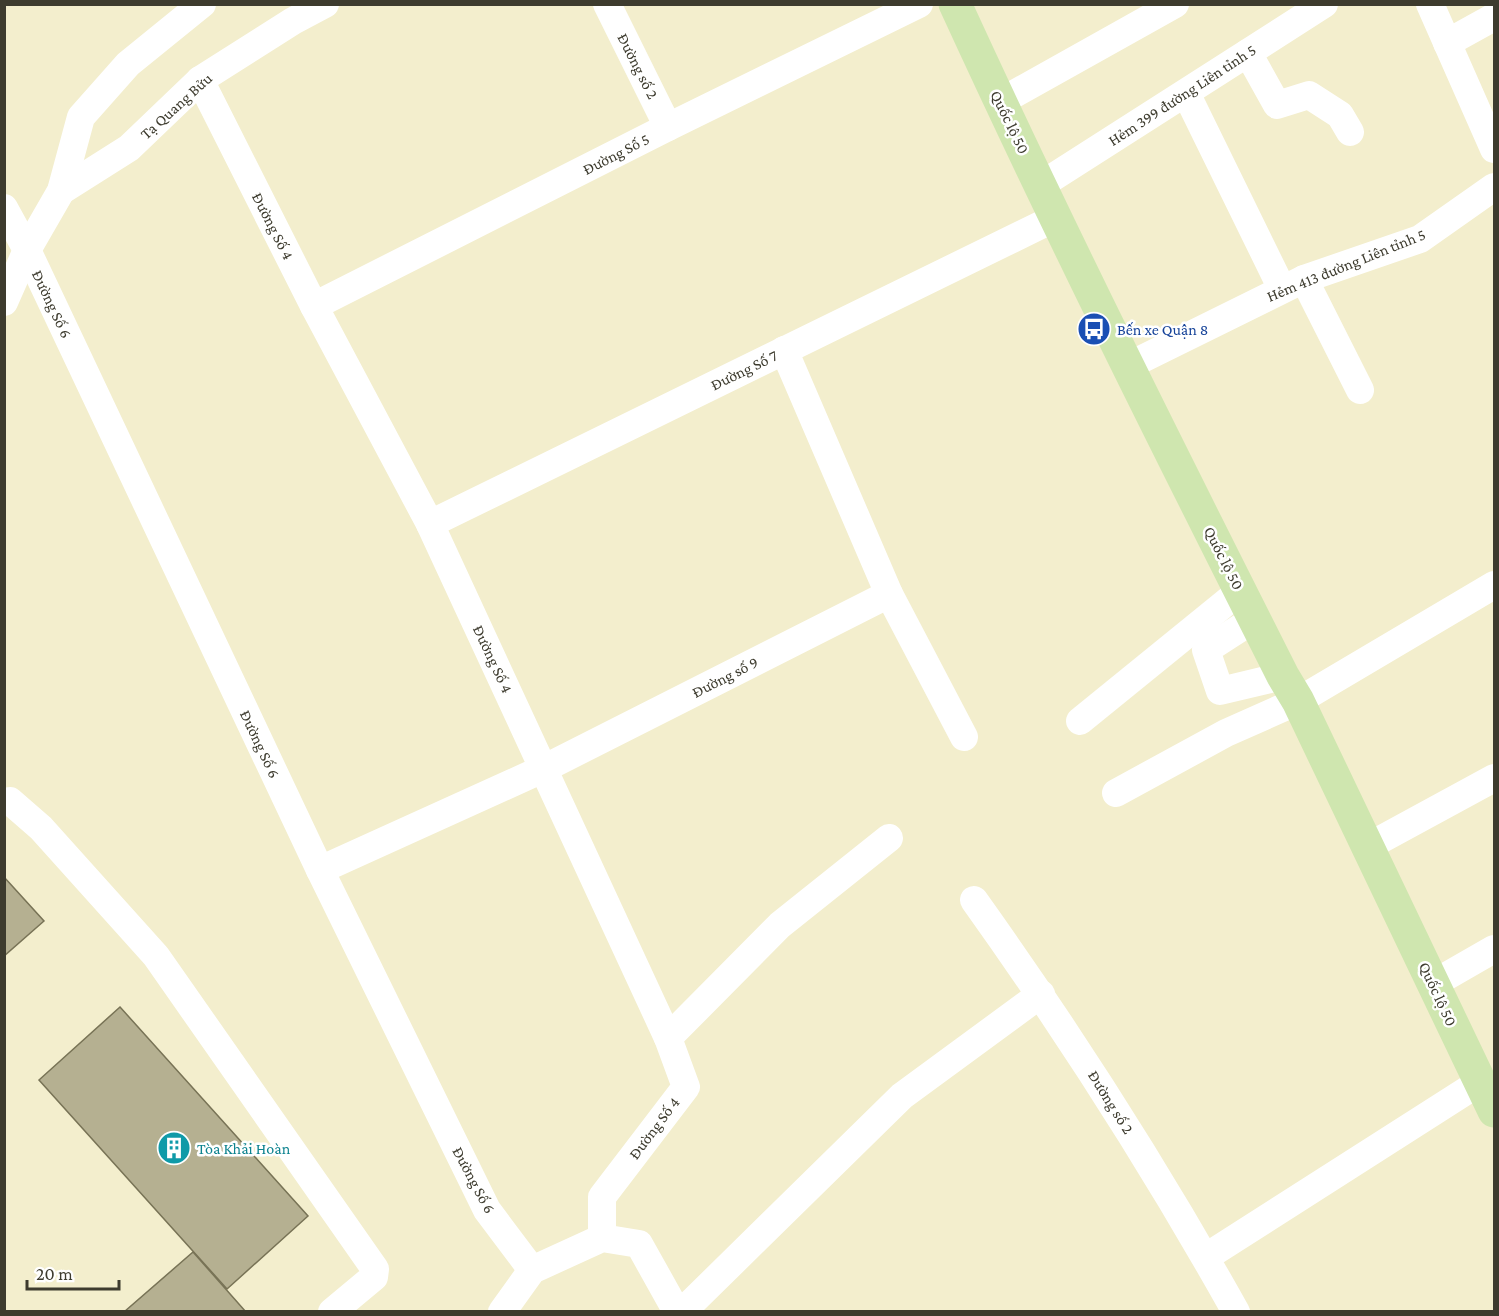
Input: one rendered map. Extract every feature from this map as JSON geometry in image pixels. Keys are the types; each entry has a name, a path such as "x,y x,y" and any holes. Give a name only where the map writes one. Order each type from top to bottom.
{"main road":[{"name":"Quốc lộ 50","path":"955,4 1128,366 1369,846 1494,1111"}],"street":[{"name":"Tạ Quang Bửu","path":"4,302 27,250 61,191 81,117 128,64 202,4"},
{"name":"Tạ Quang Bửu","path":"61,191 129,148 200,80 293,21 325,4"},
{"name":"Đường số 2","path":"607,4 669,128"},
{"name":"Đường Số 5","path":"314,306 919,4"},
{"path":"1000,102 1175,4"},
{"name":"Hẻm 399 đường Liên tỉnh 5","path":"1041,185 1324,4"},
{"path":"1430,4 1494,149"},
{"path":"1447,43 1494,17"},
{"path":"1248,53 1277,105 1309,95 1340,116 1350,132"},
{"name":"Đường Số 4","path":"200,80 314,306 430,524 545,768 668,1038 686,1087 602,1197 602,1238"},
{"path":"1186,93 1293,284 1360,390"},
{"name":"Hẻm 413 đường Liên tỉnh 5","path":"1128,366 1293,284 1420,239 1494,187"},
{"name":"Đường Số 6","path":"4,208 27,250 320,870 488,1210 532,1270"},
{"name":"Đường Số 7","path":"430,524 1057,217"},
{"path":"784,350 889,594 964,737"},
{"path":"1116,793 1226,733 1291,689 1494,585"},
{"name":"Đường số 9","path":"320,870 545,768 889,594"},
{"path":"1247,605 1206,650 1220,692 1291,689"},
{"path":"1080,721 1247,605"},
{"path":"1369,846 1494,778"},
{"path":"4,802 10,801 41,828 156,956 375,1269 374,1277 332,1311"},
{"path":"668,1038 780,925 889,838"},
{"name":"Đường số 2","path":"974,900 1041,994 1114,1106 1206,1257 1236,1311"},
{"path":"1433,984 1494,949"},
{"path":"682,1311 902,1096 1041,994"},
{"path":"1206,1257 1480,1082"},
{"path":"502,1311 532,1270 602,1238 639,1244 677,1311"}],"building":[{"path":"4,877 44,921 4,956"},
{"name":"Tòa Khải Hoàn","path":"120,1007 308,1216 227,1289 39,1080"},
{"path":"193,1252 246,1312 124,1312"}],"place":[{"name":"Bến xe Quận 8","path":"1094,329"},
{"name":"Tòa Khải Hoàn","path":"174,1148"}]}
